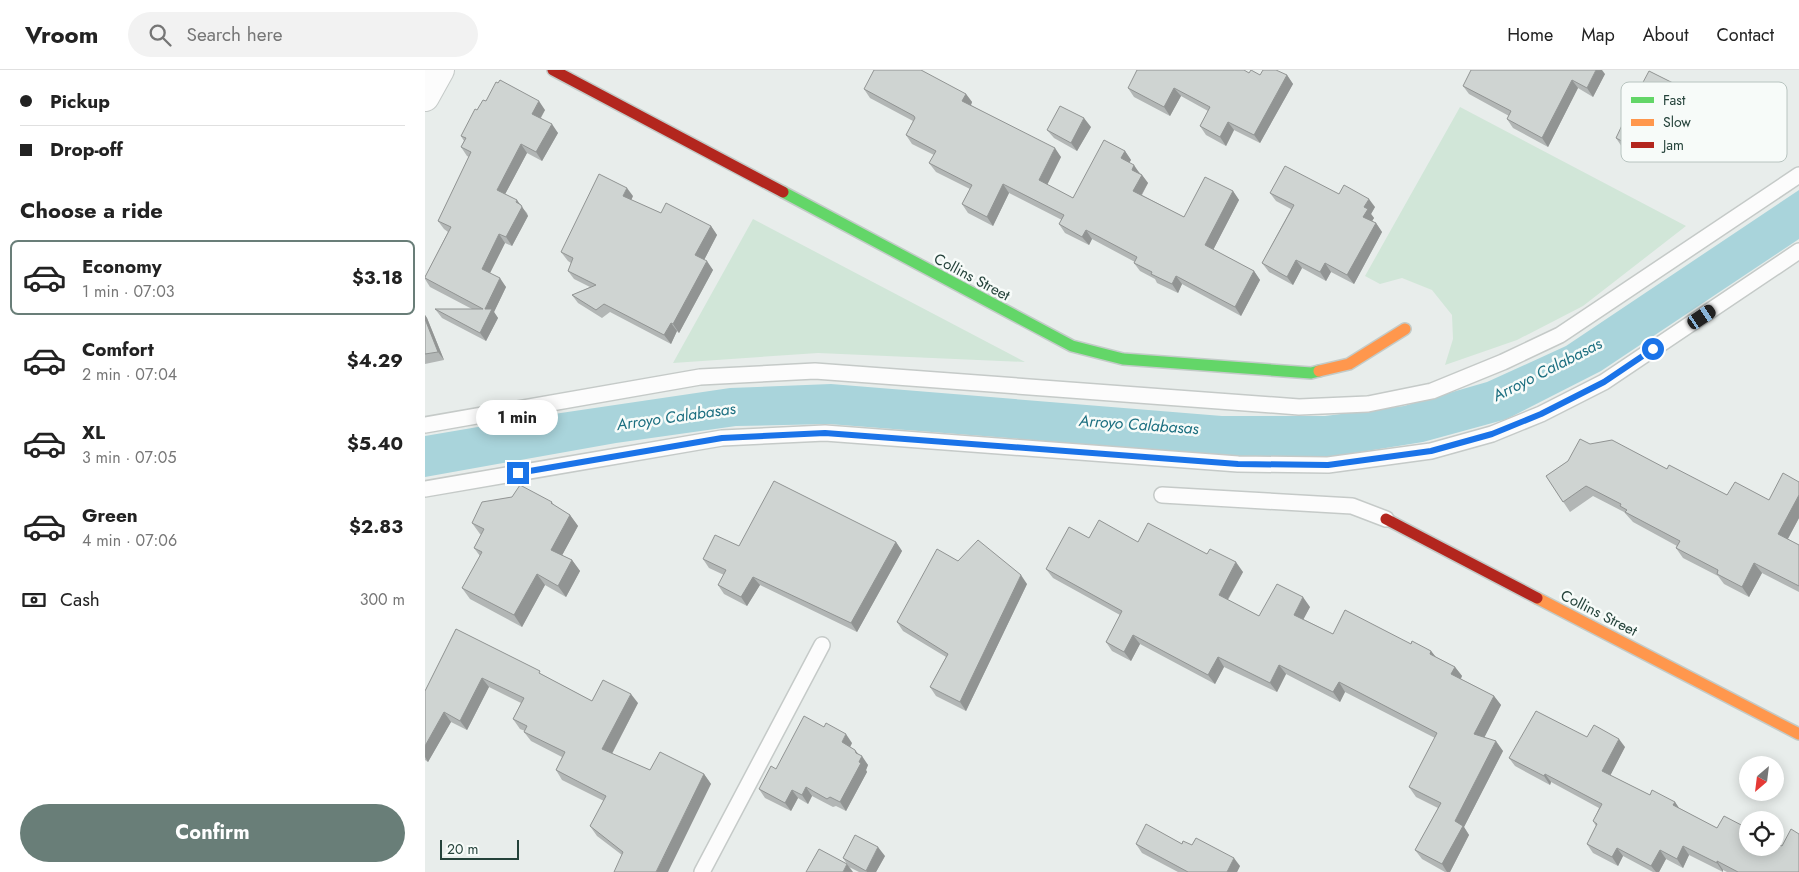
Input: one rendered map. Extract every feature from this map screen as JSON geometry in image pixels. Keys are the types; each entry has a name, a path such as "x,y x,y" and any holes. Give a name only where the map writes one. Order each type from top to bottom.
{"street":[{"path":"425,97 440,70"},
{"name":"Collins Street","path":"553,70 1072,346 1123,360 1311,373 1349,364 1405,328"},
{"name":"Collins Street","path":"1386,518 1799,734"}],"lane":[{"path":"425,425 700,377 815,370 1299,408 1368,404 1432,391 1503,362 1560,335 1799,175"},
{"path":"425,489 722,438 825,433 1238,464 1328,465 1431,451 1492,434 1541,414 1604,382 1799,251"},
{"path":"1162,495 1352,506 1386,518"},
{"path":"702,872 822,645"}],"green space":[{"path":"1460,107 1686,226 1583,306 1517,340 1445,365 1453,339 1452,315 1432,290 1402,278 1380,284 1365,276"},
{"path":"753,219 1025,362 818,353 673,363"}],"water":[{"name":"Arroyo Calabasas","path":"1799,190 1799,239 1601,371 1507,419 1423,442 1323,458 1249,457 829,424 736,426 616,443 425,477 425,436 554,414 730,388 831,384 1222,416 1325,416 1404,406 1487,382 1566,346"}],"building":[{"path":"874,70 921,70 966,94 962,101 1055,148 1039,180 1073,198 1104,140 1125,151 1121,158 1134,165 1132,170 1142,175 1133,191 1184,217 1205,177 1233,191 1205,245 1254,271 1235,307 1176,276 1172,284 1151,274 1152,272 1134,263 1137,257 1086,230 1082,237 1059,224 1064,215 1003,184 987,217 962,204 972,185 929,163 936,151 906,135 915,118 914,116 864,89"},
{"path":"1137,70 1244,70 1249,73 1251,70 1260,75 1263,70 1276,70 1287,75 1254,135 1228,122 1220,137 1200,126 1210,107 1174,88 1164,107 1128,88"},
{"path":"1471,70 1596,70 1587,88 1572,80 1542,138 1507,119 1511,111 1463,86"},
{"path":"1649,71 1671,82 1643,82"},
{"path":"500,80 539,101 532,114 552,124 536,152 521,144 497,190 517,200 516,202 522,207 506,237 499,234 482,269 500,278 485,309 492,309 480,333 435,309 483,309 425,277 451,227 438,221 471,152 461,147 466,138 461,136 475,109 477,110 483,100 486,101 496,82 498,83"},
{"path":"1060,106 1084,118 1071,143 1047,130"},
{"path":"1621,127 1621,141 1616,138"},
{"path":"1285,166 1339,194 1344,185 1369,199 1364,207 1368,209 1363,217 1376,223 1347,275 1325,263 1320,272 1296,260 1287,277 1262,263 1294,205 1270,193"},
{"path":"599,174 627,188 623,196 661,213 666,203 711,226 695,255 707,261 673,324 671,323 664,335 604,304 596,310 572,295 596,285 568,271 573,258 561,252"},
{"path":"425,319 438,352 425,354"},
{"path":"1580,439 1590,444 1612,440 1667,469 1669,465 1727,495 1735,482 1769,500 1783,473 1799,482 1799,495 1778,534 1799,545 1799,586 1754,563 1742,587 1717,574 1718,570 1676,548 1680,541 1625,512 1627,510 1620,506 1621,504 1586,486 1563,502 1546,476 1568,461"},
{"path":"774,481 896,542 851,623 753,577 741,597 718,585 726,570 703,559 715,535 739,546"},
{"path":"520,485 552,502 570,515 551,550 572,560 558,586 537,574 514,615 462,588 482,552 474,548 484,529 472,523 482,502 512,497"},
{"path":"1099,520 1138,542 1148,523 1207,554 1210,549 1236,562 1219,595 1259,616 1277,584 1303,597 1294,615 1333,634 1345,610 1411,644 1412,641 1431,651 1430,654 1455,667 1451,674 1494,696 1474,734 1496,741 1455,821 1463,826 1442,864 1415,850 1441,803 1409,787 1437,733 1339,682 1333,692 1279,665 1270,683 1218,657 1208,675 1133,635 1124,652 1106,642 1122,611 1046,569 1069,527 1089,538"},
{"path":"978,540 1021,575 960,702 930,687 948,654 897,622 937,549 958,561"},
{"path":"456,629 540,671 539,673 592,701 603,680 631,694 602,749 650,770 660,752 704,774 656,872 614,872 623,852 590,826 606,796 556,770 565,752 524,732 527,726 513,719 524,698 482,678 460,721 444,712 425,746 425,691"},
{"path":"1536,711 1587,737 1594,725 1619,739 1602,771 1650,795 1652,790 1675,802 1673,805 1717,828 1724,816 1739,824 1739,856 1784,856 1784,842 1791,829 1799,834 1799,872 1738,872 1683,846 1677,859 1660,850 1651,866 1617,848 1612,857 1587,844 1597,824 1593,821 1602,804 1545,774 1544,776 1509,758"},
{"path":"804,716 824,727 826,723 846,734 842,742 862,756 859,762 861,763 840,802 830,797 827,799 806,787 802,795 792,790 785,803 759,789 771,766 776,769"},
{"path":"1146,824 1182,844 1183,841 1192,845 1196,838 1234,858 1227,872 1188,872 1136,844"},
{"path":"855,835 878,847 866,871 843,858"},
{"path":"819,849 847,864 843,872 806,872"}],"traffic: fast":[{"path":"783,192 1072,346 1123,359 1311,373 1319,371"}],"traffic: slow":[{"path":"1319,371 1349,364 1405,329"},
{"path":"1537,598 1799,734"}],"traffic: jam":[{"path":"553,70 783,192"},
{"path":"1386,519 1537,598"}],"route":[{"path":"518,473 722,438 825,433 1238,464 1328,465 1431,451 1492,434 1541,414 1604,382 1653,349"}]}
